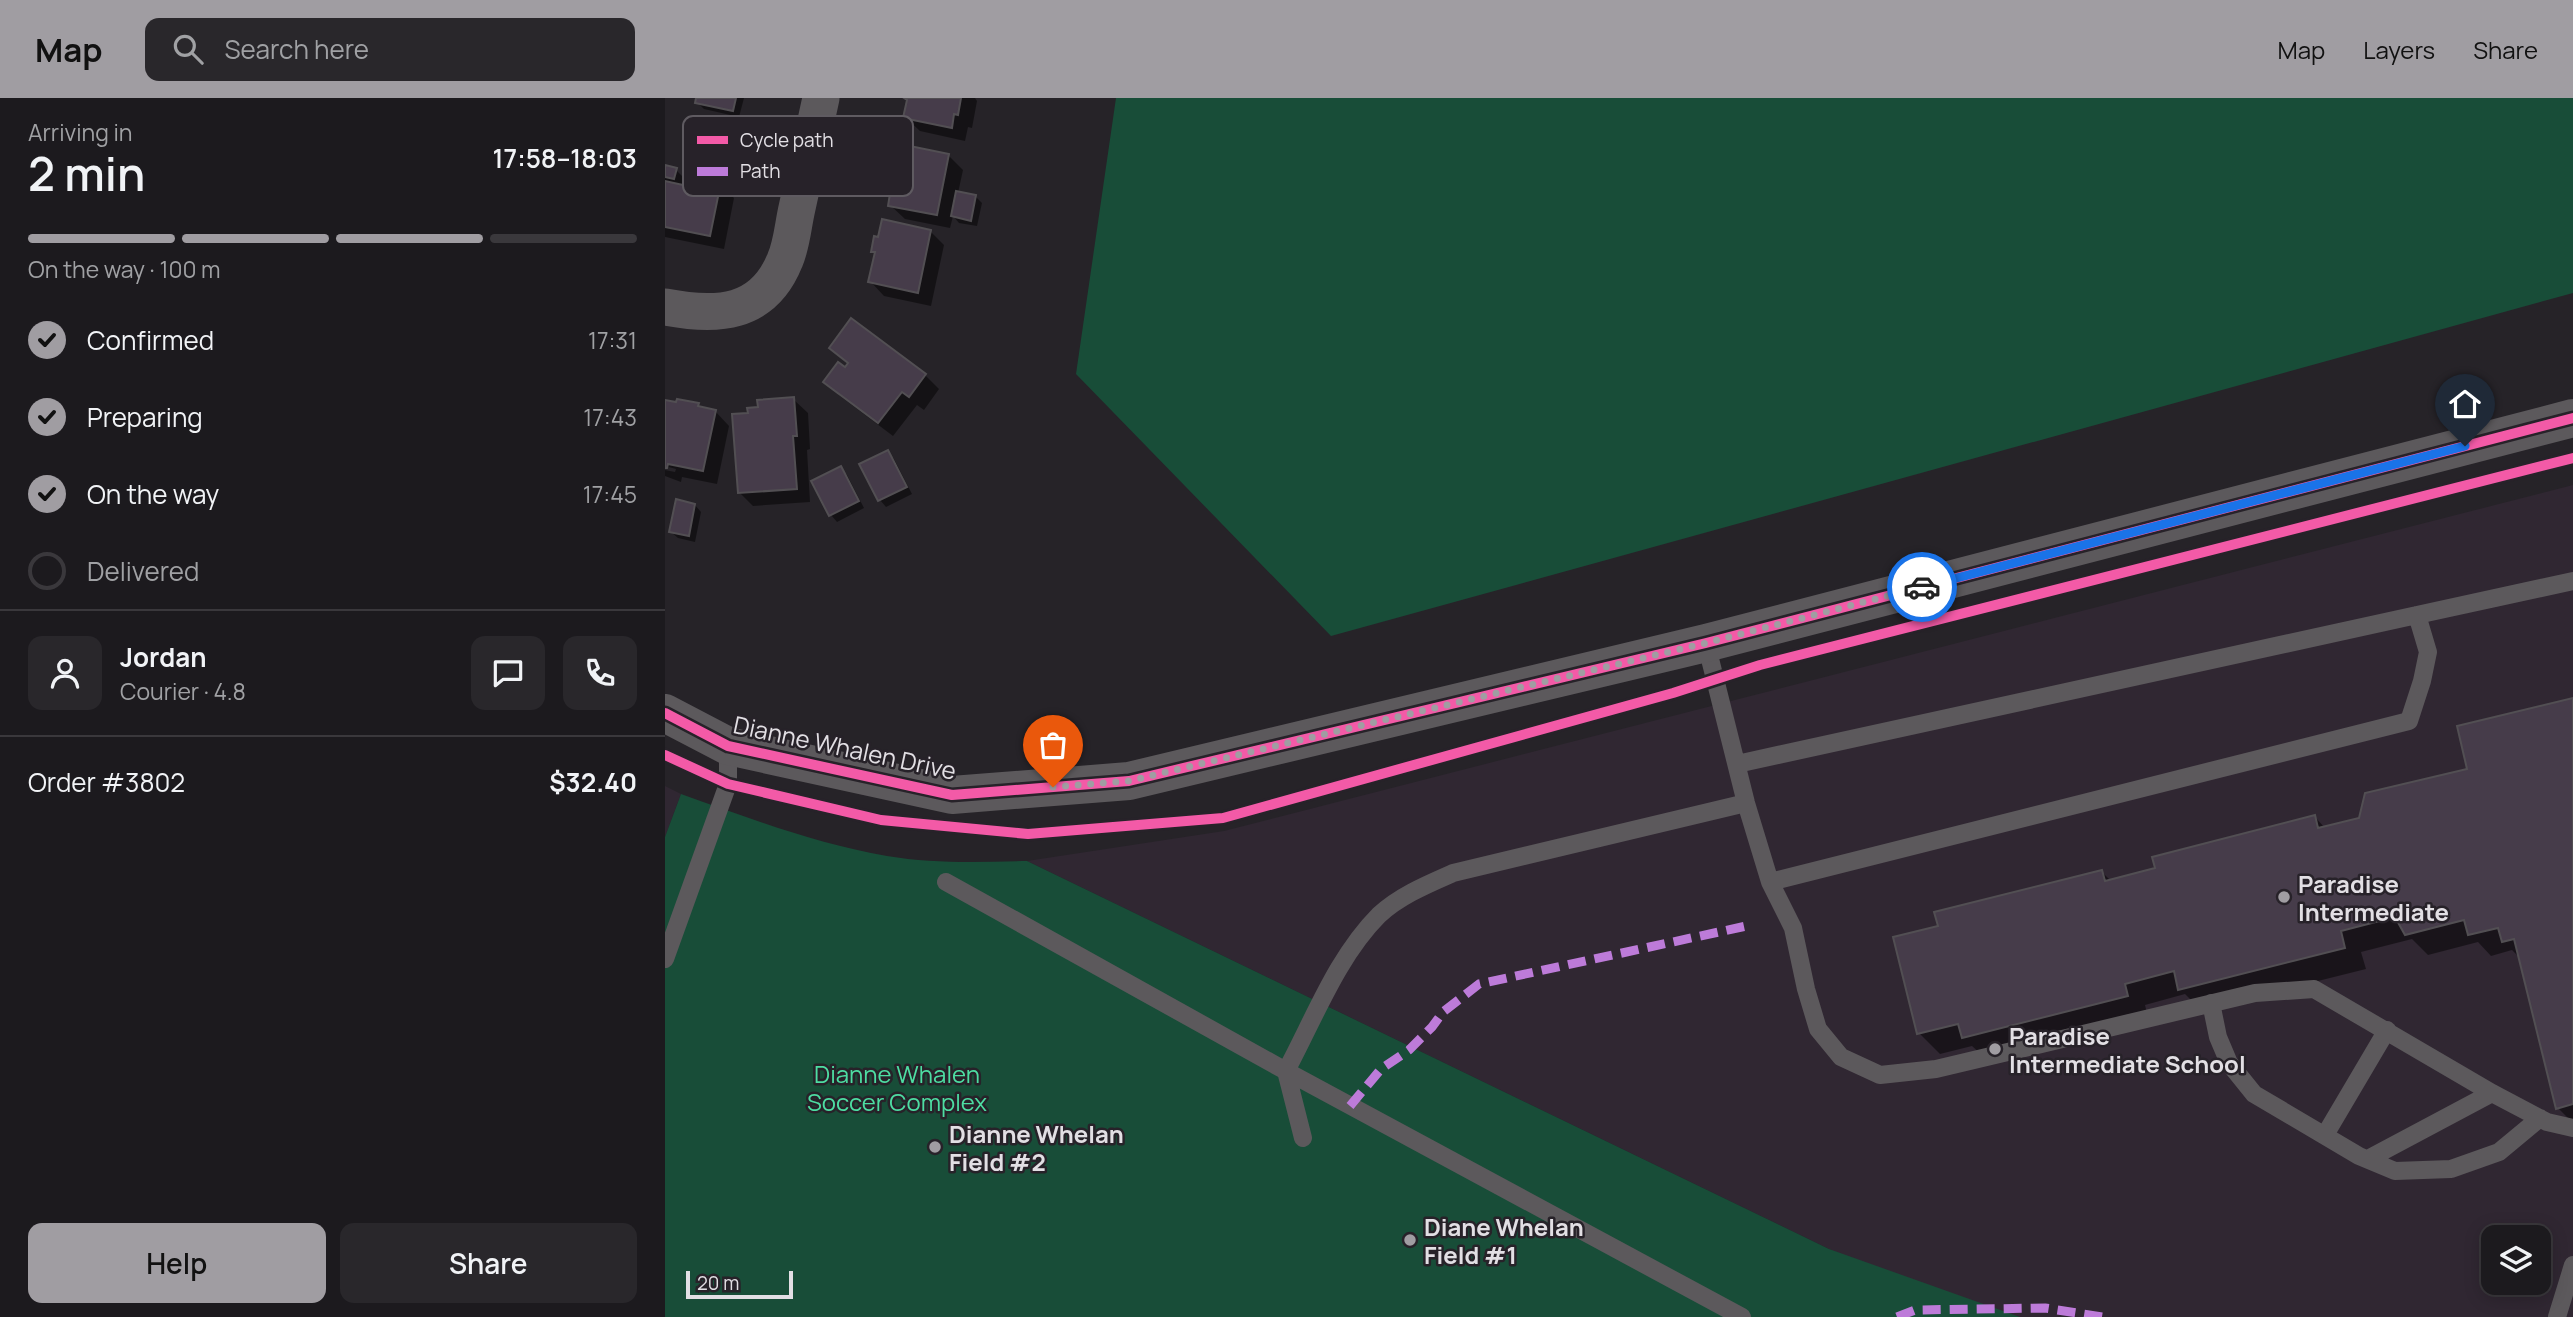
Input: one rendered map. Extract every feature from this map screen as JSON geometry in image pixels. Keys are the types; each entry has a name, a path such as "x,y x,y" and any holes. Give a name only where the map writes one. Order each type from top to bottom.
{"street":[{"path":"817,116 821,98"},
{"path":"665,307 695,313 733,310 752,302 769,289 786,257 799,196"},
{"name":"Dianne Whalen Drive","path":"665,713 728,746 952,795 1129,781 1706,643 2573,418"}],"lane":[{"path":"1737,764 2573,581"},
{"path":"1770,882 2409,721 2428,652 2417,615"},
{"path":"1706,643 1746,803 1770,882 1793,928 1806,989 1818,1028 1842,1057 1880,1074 1936,1069 2255,993 2314,989 2492,1093 2540,1118 2573,1128"},
{"path":"665,959 728,784 728,746"},
{"path":"1303,1138 1286,1071 1345,956 1380,914 1416,890 1453,873 1746,803"},
{"path":"946,882 1286,1071 1742,1317"},
{"path":"2211,1003 2218,1037 2229,1063 2254,1094 2368,1159 2395,1171 2451,1170 2499,1152 2540,1118"},
{"path":"2325,1135 2387,1030"},
{"path":"2368,1159 2492,1093"},
{"path":"2557,1317 2573,1265"}],"shaded area":[{"name":"Paradise Intermediate School","path":"2573,485 2573,1317 1975,1317 1027,861 1224,831"},
{"path":"665,786 681,794 665,837"}],"green space":[{"path":"1116,98 2573,98 2573,293 1331,636 1076,374"},
{"name":"Dianne Whalen Soccer Complex","path":"681,794 757,821 861,851 905,859 1027,861 1829,1249 2020,1317 665,1317 665,837"}],"building":[{"path":"696,98 736,98 733,111 695,103"},
{"path":"904,98 961,98 958,115 954,114 952,128 913,120 913,116 903,116 907,100"},
{"path":"913,147 949,154 937,215 888,206 890,196 913,196"},
{"path":"665,165 677,168 674,179 665,177"},
{"path":"665,181 683,185 683,196 718,196 710,236 665,227"},
{"path":"956,191 976,195 971,221 951,216"},
{"path":"882,219 931,230 918,293 868,282 875,252 871,252 874,236 878,237"},
{"path":"851,318 926,374 909,397 902,392 878,423 823,382 838,362 845,367 848,363 829,348"},
{"path":"794,397 797,436 793,436 797,489 738,493 732,414 748,413 747,408 758,407 757,400"},
{"path":"677,399 699,403 698,406 716,410 703,471 668,464 665,468 665,400 676,402"},
{"path":"888,450 907,487 878,501 859,464"},
{"path":"841,466 859,501 829,516 811,481"},
{"path":"676,499 695,504 689,536 669,532"},
{"name":"Paradise Intermediate","path":"2573,698 2573,1104 2556,1109 2514,939 2502,942 2498,928 2468,935 2464,920 2405,935 2395,917 2341,931 2345,948 2178,990 2174,971 2125,984 2128,996 1962,1038 1958,1024 1917,1034 1893,937 1938,926 1934,912 2102,870 2105,881 2155,868 2152,857 2315,815 2318,828 2359,818 2365,793 2467,769 2457,726"}],"marked path":[{"path":"1350,1106 1381,1069 1409,1050 1443,1012 1479,984 1751,925"},
{"path":"1897,1317 1915,1310 2045,1308 2103,1317"}],"cycle path":[{"path":"665,713 728,746 952,795 1129,781 1706,643 2573,418"},
{"path":"665,755 728,784 881,820 1028,834 1223,818 1673,693 1760,665 2573,458"}],"way so far":[{"path":"1053,787 1129,781 1706,643 1922,587"}],"place":[{"name":"Paradise Intermediate","path":"2284,897"},
{"name":"Paradise Intermediate School","path":"1995,1049"},
{"name":"Dianne Whelan Field #2","path":"935,1147"},
{"name":"Diane Whelan Field #1","path":"1410,1240"}],"route":[{"path":"1922,587 2465,446"}]}
